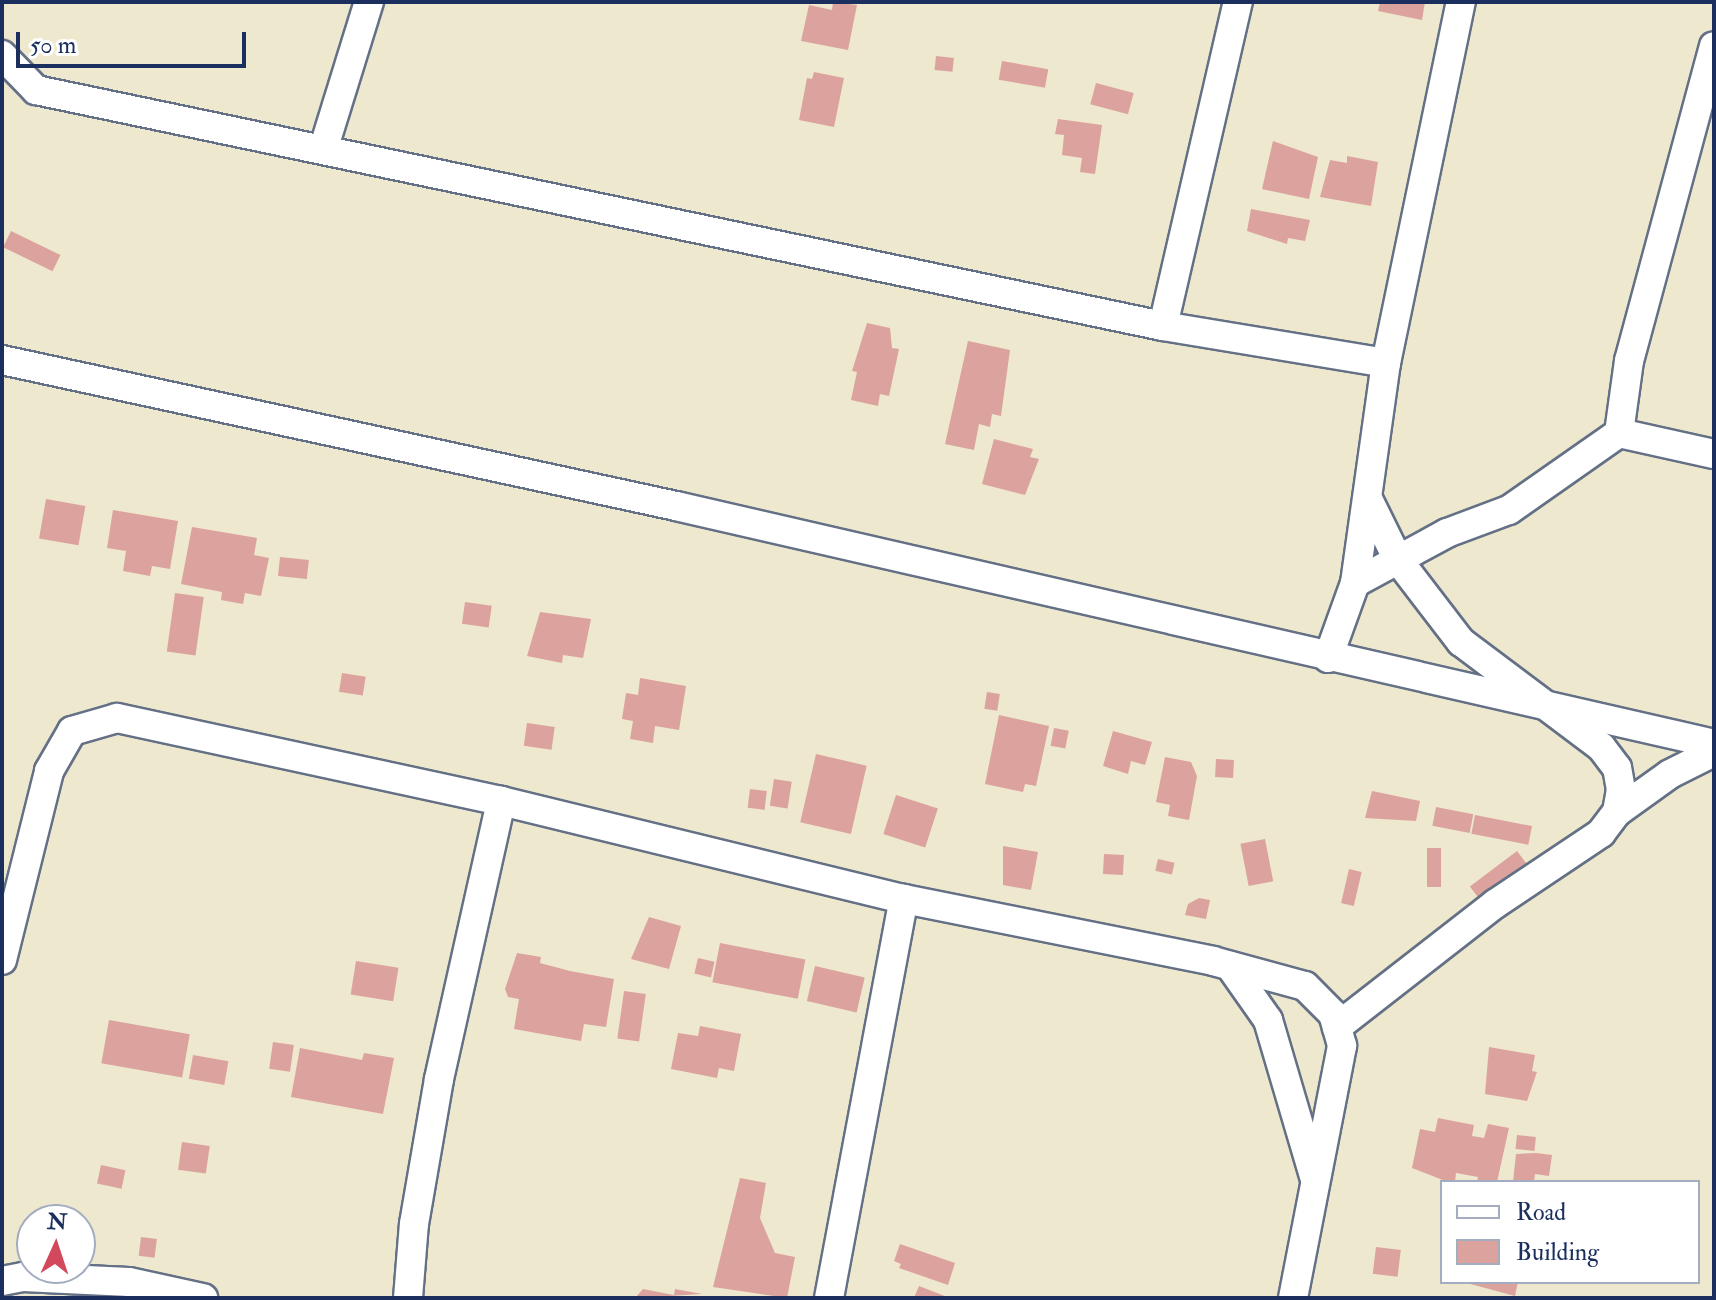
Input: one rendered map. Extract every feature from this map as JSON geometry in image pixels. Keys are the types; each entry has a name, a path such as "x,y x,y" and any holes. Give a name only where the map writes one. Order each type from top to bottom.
{"street":[{"path":"324,147 369,2"},
{"path":"1163,326 1238,2"},
{"path":"1328,658 1355,583 1386,363 1461,2"},
{"path":"1355,583 1447,533 1509,510 1619,433 1629,361 1714,46"},
{"path":"2,55 36,90 324,147 1163,326 1386,363"},
{"path":"2,360 676,506 1553,711 1714,744"},
{"path":"1619,433 1660,446 1714,454"},
{"path":"1368,499 1398,560 1461,642 1601,747 1617,768 1617,812"},
{"path":"2,960 49,771 72,731 117,718 501,801 904,899 1230,966 1305,986 1333,1014 1342,1046 1293,1298"},
{"path":"1337,1027 1482,914 1601,833 1617,812 1670,774 1714,752"},
{"path":"408,1298 414,1224 439,1079 501,801"},
{"path":"829,1298 904,899"},
{"path":"1230,966 1268,1020 1299,1115 1316,1189"},
{"path":"2,1281 23,1277 129,1282 203,1298"}],"building":[{"path":"833,2 857,5 848,50 801,41 809,5 832,10"},
{"path":"1380,2 1425,2 1422,20 1378,11"},
{"path":"936,56 954,58 952,72 935,70"},
{"path":"1002,61 1048,69 1045,88 999,80"},
{"path":"814,72 844,78 834,127 799,120 807,78 812,79"},
{"path":"1096,83 1134,93 1128,114 1090,104"},
{"path":"1058,119 1102,125 1095,174 1080,172 1082,158 1062,155 1064,135 1055,134"},
{"path":"1273,141 1318,157 1309,199 1262,189"},
{"path":"1347,156 1378,162 1371,206 1320,197 1330,160 1347,163"},
{"path":"1251,209 1310,220 1305,241 1288,238 1287,244 1247,231"},
{"path":"11,231 60,255 53,271 3,247"},
{"path":"867,323 890,328 892,348 899,349 889,396 880,394 878,406 851,400 857,372 852,371"},
{"path":"968,341 1010,350 1001,416 992,414 990,427 979,424 974,450 945,444"},
{"path":"994,439 1033,449 1030,457 1039,459 1025,495 982,484"},
{"path":"46,499 85,506 78,545 39,538"},
{"path":"113,510 178,521 170,569 152,566 150,576 123,571 126,551 107,548"},
{"path":"192,527 257,538 254,555 269,558 261,596 245,593 243,604 221,600 222,592 181,584"},
{"path":"280,557 309,560 307,579 278,576"},
{"path":"175,593 204,597 196,655 167,651"},
{"path":"465,602 492,606 489,628 462,624"},
{"path":"540,612 591,619 583,658 563,655 562,663 527,656"},
{"path":"342,673 366,677 363,696 339,692"},
{"path":"640,678 686,686 679,730 655,726 653,743 630,739 633,721 622,719 626,693 638,695"},
{"path":"987,692 1000,694 997,711 984,709"},
{"path":"999,715 1049,726 1036,786 1025,784 1023,792 985,784"},
{"path":"527,723 555,727 552,750 524,746"},
{"path":"1054,728 1069,731 1065,749 1051,746"},
{"path":"1113,731 1152,742 1145,765 1131,761 1128,774 1103,766"},
{"path":"816,754 867,766 851,834 800,822"},
{"path":"1165,757 1191,762 1197,776 1189,820 1168,816 1170,805 1156,802"},
{"path":"1216,759 1234,760 1233,778 1215,777"},
{"path":"774,779 792,782 788,808 770,806"},
{"path":"750,789 767,791 765,810 748,808"},
{"path":"1372,791 1420,801 1416,821 1365,818"},
{"path":"896,795 938,809 925,848 883,834"},
{"path":"1436,807 1473,814 1470,833 1432,826"},
{"path":"1475,815 1532,826 1528,845 1471,834"},
{"path":"1265,839 1273,881 1249,886 1240,844"},
{"path":"1003,846 1038,852 1031,890 1003,885"},
{"path":"1427,848 1441,848 1441,887 1427,887"},
{"path":"1517,851 1530,868 1483,903 1470,887"},
{"path":"1104,854 1124,855 1123,875 1103,874"},
{"path":"1158,859 1175,863 1172,875 1155,871"},
{"path":"1349,869 1362,872 1354,906 1341,903"},
{"path":"1199,898 1210,900 1206,919 1185,915 1188,904"},
{"path":"649,917 681,926 669,969 631,959"},
{"path":"720,943 805,960 798,999 712,982"},
{"path":"517,953 541,957 540,963 614,979 606,1027 584,1024 581,1041 514,1029 519,999 508,997 505,989"},
{"path":"698,958 715,962 711,977 694,974"},
{"path":"356,961 398,968 393,1001 351,995"},
{"path":"815,966 865,977 857,1013 807,1001"},
{"path":"624,991 646,994 639,1042 617,1039"},
{"path":"109,1020 190,1034 182,1078 101,1063"},
{"path":"700,1026 741,1034 734,1071 719,1068 717,1078 671,1069 678,1033 698,1036"},
{"path":"273,1042 294,1045 290,1072 269,1069"},
{"path":"1489,1047 1535,1055 1532,1071 1537,1072 1527,1101 1485,1094"},
{"path":"300,1048 362,1060 364,1053 394,1058 383,1114 291,1097"},
{"path":"193,1055 228,1061 224,1085 189,1079"},
{"path":"1438,1118 1474,1125 1472,1136 1484,1138 1488,1124 1509,1128 1497,1180 1477,1180 1478,1177 1456,1173 1455,1180 1443,1180 1412,1168 1420,1129 1435,1132"},
{"path":"1517,1135 1536,1137 1534,1151 1516,1149"},
{"path":"182,1142 210,1146 206,1174 178,1170"},
{"path":"1516,1154 1552,1155 1549,1176 1535,1174 1534,1180 1513,1180"},
{"path":"101,1165 125,1170 122,1189 97,1184"},
{"path":"740,1178 766,1183 760,1218 775,1253 795,1257 787,1298 713,1287"},
{"path":"141,1237 157,1239 155,1258 139,1256"},
{"path":"900,1244 955,1263 948,1285 899,1268 901,1264 894,1261"},
{"path":"1376,1247 1401,1250 1398,1277 1373,1274"},
{"path":"1470,1284 1518,1284 1515,1296"},
{"path":"919,1286 950,1298 914,1298"},
{"path":"643,1289 674,1295 675,1289 702,1294 635,1298"}]}
